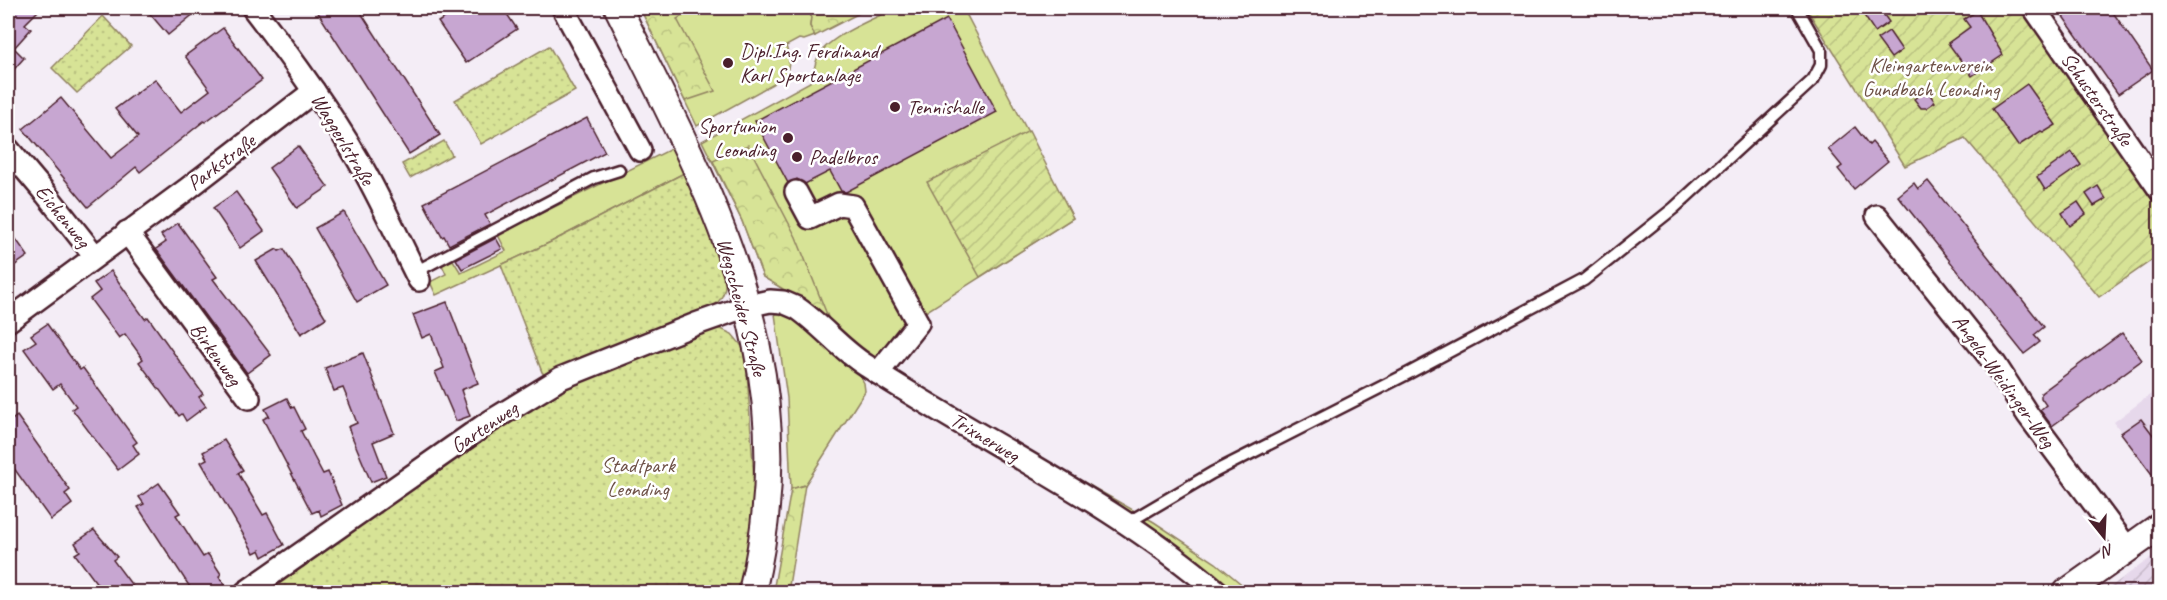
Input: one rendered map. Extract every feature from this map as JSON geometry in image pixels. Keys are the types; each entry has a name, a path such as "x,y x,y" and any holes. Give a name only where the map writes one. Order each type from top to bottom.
{"street":[{"name":"Waggerlstraße","path":"253,8 297,64 357,159 417,276"},
{"path":"563,8 640,150"},
{"name":"Wegscheider Straße","path":"618,8 721,227 747,306 757,348 764,388 768,449 765,520 752,592"},
{"name":"Schusterstraße","path":"2034,8 2160,190"},
{"name":"Parkstraße","path":"8,321 314,91"},
{"name":"Eichenweg","path":"8,149 95,256"},
{"path":"796,192 810,218 839,204 854,206 918,323 878,373"},
{"name":"Angela-Weidinger-Weg","path":"1877,216 1995,364 2028,415 2128,549"},
{"name":"Birkenweg","path":"127,232 249,398"},
{"name":"Trixnerweg","path":"747,306 770,301 783,302 797,308 850,355 1127,523 1171,554 1218,592"},
{"name":"Gartenweg","path":"246,592 486,424 539,390 593,364 747,306"},
{"path":"2067,592 2160,526"}],"lane":[{"path":"1127,523 1212,473 1409,374 1584,280 1674,208 1813,81 1821,65 1821,50 1797,8"},
{"path":"417,276 594,178 619,170"}],"shaded area":[{"path":"2159,388 2159,485 2114,422"},
{"path":"2159,552 2159,592 2103,592"}],"green space":[{"name":"Dipl.Ing. Ferdinand Karl Sportanlage","path":"640,8 812,8 810,26 815,36 804,40 799,39 786,46 789,61 785,77 697,126"},
{"path":"640,8 688,8 690,11 677,19 715,91 685,101"},
{"path":"812,8 869,8 815,36 810,26"},
{"path":"895,8 963,8 1073,218 908,323 880,356 874,359 867,356 810,305 763,277 742,221 702,141 810,82 817,59 830,43 851,29"},
{"name":"Kleingartenverein Gundbach Leonding","path":"1806,8 2023,8 2159,199 2159,255 2099,297 1965,138 1905,166"},
{"path":"103,16 131,46 77,93 52,68"},
{"path":"549,46 575,91 481,144 455,100"},
{"path":"1029,131 1073,218 980,277 927,182"},
{"path":"444,141 452,155 410,178 402,164"},
{"path":"748,145 796,237 830,322 810,305 763,277 742,221 713,161"},
{"path":"675,147 686,172 551,242 436,295 430,282 446,274 442,265 453,260 461,273 506,251 498,235"},
{"path":"686,172 723,270 725,286 719,301 707,311 546,377 542,372 501,265 551,242"},
{"path":"782,312 807,325 860,376 865,391 805,485 791,489 787,398 775,314"},
{"name":"Stadtpark Leonding","path":"703,328 721,329 732,334 742,346 747,371 754,480 753,515 740,592 261,592 554,387"},
{"path":"998,433 1154,522 1216,563 1251,592 1232,592 1206,570"},
{"path":"805,485 788,592 773,592 791,489"}],"building":[{"path":"12,8 41,8 25,24 31,29 14,48 24,58 8,76 8,12"},
{"path":"145,8 201,8 168,35"},
{"path":"315,8 358,8 440,135 409,154"},
{"path":"460,8 503,8 517,29 466,63 438,22"},
{"path":"1859,8 1879,8 1889,22 1875,32"},
{"path":"2057,8 2110,8 2153,70 2118,94"},
{"path":"1977,11 2003,55 1972,76 1948,43 1970,27 1964,19"},
{"name":"Tennishalle","path":"947,19 997,112 846,192 841,191 830,171 805,184 797,179 788,183 755,121"},
{"path":"223,28 262,80 204,121 140,172 136,167 88,207 23,129 61,98 111,158 138,137 115,109 155,79 181,112 210,90 185,56"},
{"path":"1889,31 1902,50 1891,58 1877,39"},
{"path":"2027,84 2056,125 2043,133 2041,131 2018,146 1992,109"},
{"path":"1927,90 1935,102 1926,108 1921,108 1914,99"},
{"path":"587,118 605,152 485,215 490,224 449,245 444,236 442,237 424,203"},
{"path":"1855,127 1869,145 1872,142 1888,161 1854,189 1838,169 1842,166 1828,149"},
{"path":"298,146 328,187 297,208 269,168"},
{"path":"2072,152 2081,165 2045,190 2037,177"},
{"path":"1928,181 2044,327 2034,335 2040,342 2024,354 1898,196 1914,183 1918,189"},
{"path":"2098,186 2106,199 2094,206 2086,194"},
{"path":"236,192 264,231 240,248 213,208"},
{"path":"2078,202 2086,214 2070,226 2062,213"},
{"path":"344,212 386,285 357,302 315,228"},
{"path":"178,223 217,277 213,279 271,355 247,373 156,249 166,242 161,235"},
{"path":"8,228 28,256 8,270"},
{"path":"496,238 502,249 462,269 456,259"},
{"path":"277,249 279,251 284,249 326,318 301,334 256,261"},
{"path":"111,271 145,319 148,317 203,394 199,397 206,406 186,421 182,414 179,416 139,362 143,359 125,334 119,338 90,299 100,291 94,283"},
{"path":"447,302 478,383 461,390 470,416 456,421 435,372 444,368 431,334 422,338 413,315"},
{"path":"47,324 80,370 83,368 137,442 133,445 139,454 118,470 72,409 76,406 60,384 53,389 24,349 36,341 31,335"},
{"path":"2122,333 2142,360 2052,426 2040,410 2046,405 2041,398 2041,393"},
{"path":"363,353 394,433 373,442 386,476 371,482 348,427 357,423 350,405 343,388 334,391 325,368"},
{"path":"287,398 305,429 301,431 314,457 323,474 328,472 342,505 321,516 319,510 312,513 263,419 269,416 265,409"},
{"path":"17,416 70,490 65,494 72,504 51,520 8,460 8,423"},
{"path":"2141,419 2160,444 2160,485 2121,433"},
{"path":"224,440 243,470 238,473 263,515 267,513 284,545 263,557 260,550 254,553 201,462 207,459 203,452"},
{"path":"159,483 180,513 176,515 203,557 208,554 221,574 219,576 225,585 214,592 193,592 138,507 144,504 139,497"},
{"path":"94,530 117,557 113,560 137,592 103,592 75,554 80,551 75,543"}],"place":[{"name":"Dipl.Ing. Ferdinand Karl Sportanlage","path":"728,63"},
{"name":"Tennishalle","path":"895,107"},
{"name":"Sportunion Leonding","path":"788,138"},
{"name":"Padelbros","path":"797,157"}]}
